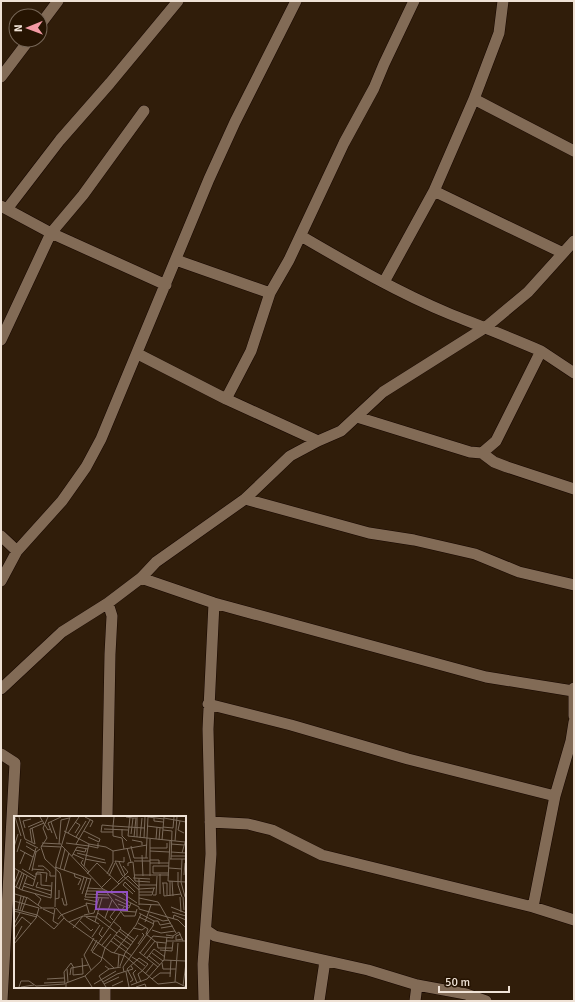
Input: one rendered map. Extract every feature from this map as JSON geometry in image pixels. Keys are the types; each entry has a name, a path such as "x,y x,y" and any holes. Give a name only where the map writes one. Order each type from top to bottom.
{"street":[{"path":"48,15 58,1"},
{"path":"166,284 51,233 4,208 178,1"},
{"path":"1,581 17,551 62,501 86,467 101,439 118,396 138,354 209,179 235,122 296,1"},
{"path":"226,399 251,351 270,293 301,236 344,143 374,88 414,1"},
{"path":"384,282 434,191 474,99 499,33 503,1"},
{"path":"1,77 23,48"},
{"path":"474,99 574,151"},
{"path":"1,340 51,233 83,195 144,111"},
{"path":"434,191 563,253"},
{"path":"301,236 384,282 449,313 541,351 574,373"},
{"path":"1,689 62,632 108,602 141,578 156,562 245,499 290,456 341,431 383,392 486,327 528,292 574,241"},
{"path":"176,260 270,293"},
{"path":"482,453 496,441 541,351"},
{"path":"138,354 226,399 318,441"},
{"path":"357,417 470,452 482,453 494,462 574,489"},
{"path":"245,499 369,533 414,540 475,554 518,572 573,584"},
{"path":"1,536 17,551"},
{"path":"141,578 214,603 486,677 574,689 574,716"},
{"path":"107,816 112,620 108,602"},
{"path":"204,1001 203,964 211,854 208,704 214,603"},
{"path":"208,704 291,725 408,759 555,796"},
{"path":"533,908 555,796 573,742 574,722"},
{"path":"1,754 15,763 2,1001"},
{"path":"210,822 248,824 272,830 322,855 533,908 574,920"},
{"path":"206,930 215,936 368,970 417,985 466,994 486,1001"},
{"path":"319,1001 325,961"},
{"path":"415,1001 417,985"},
{"path":"105,988 105,1001"}]}
